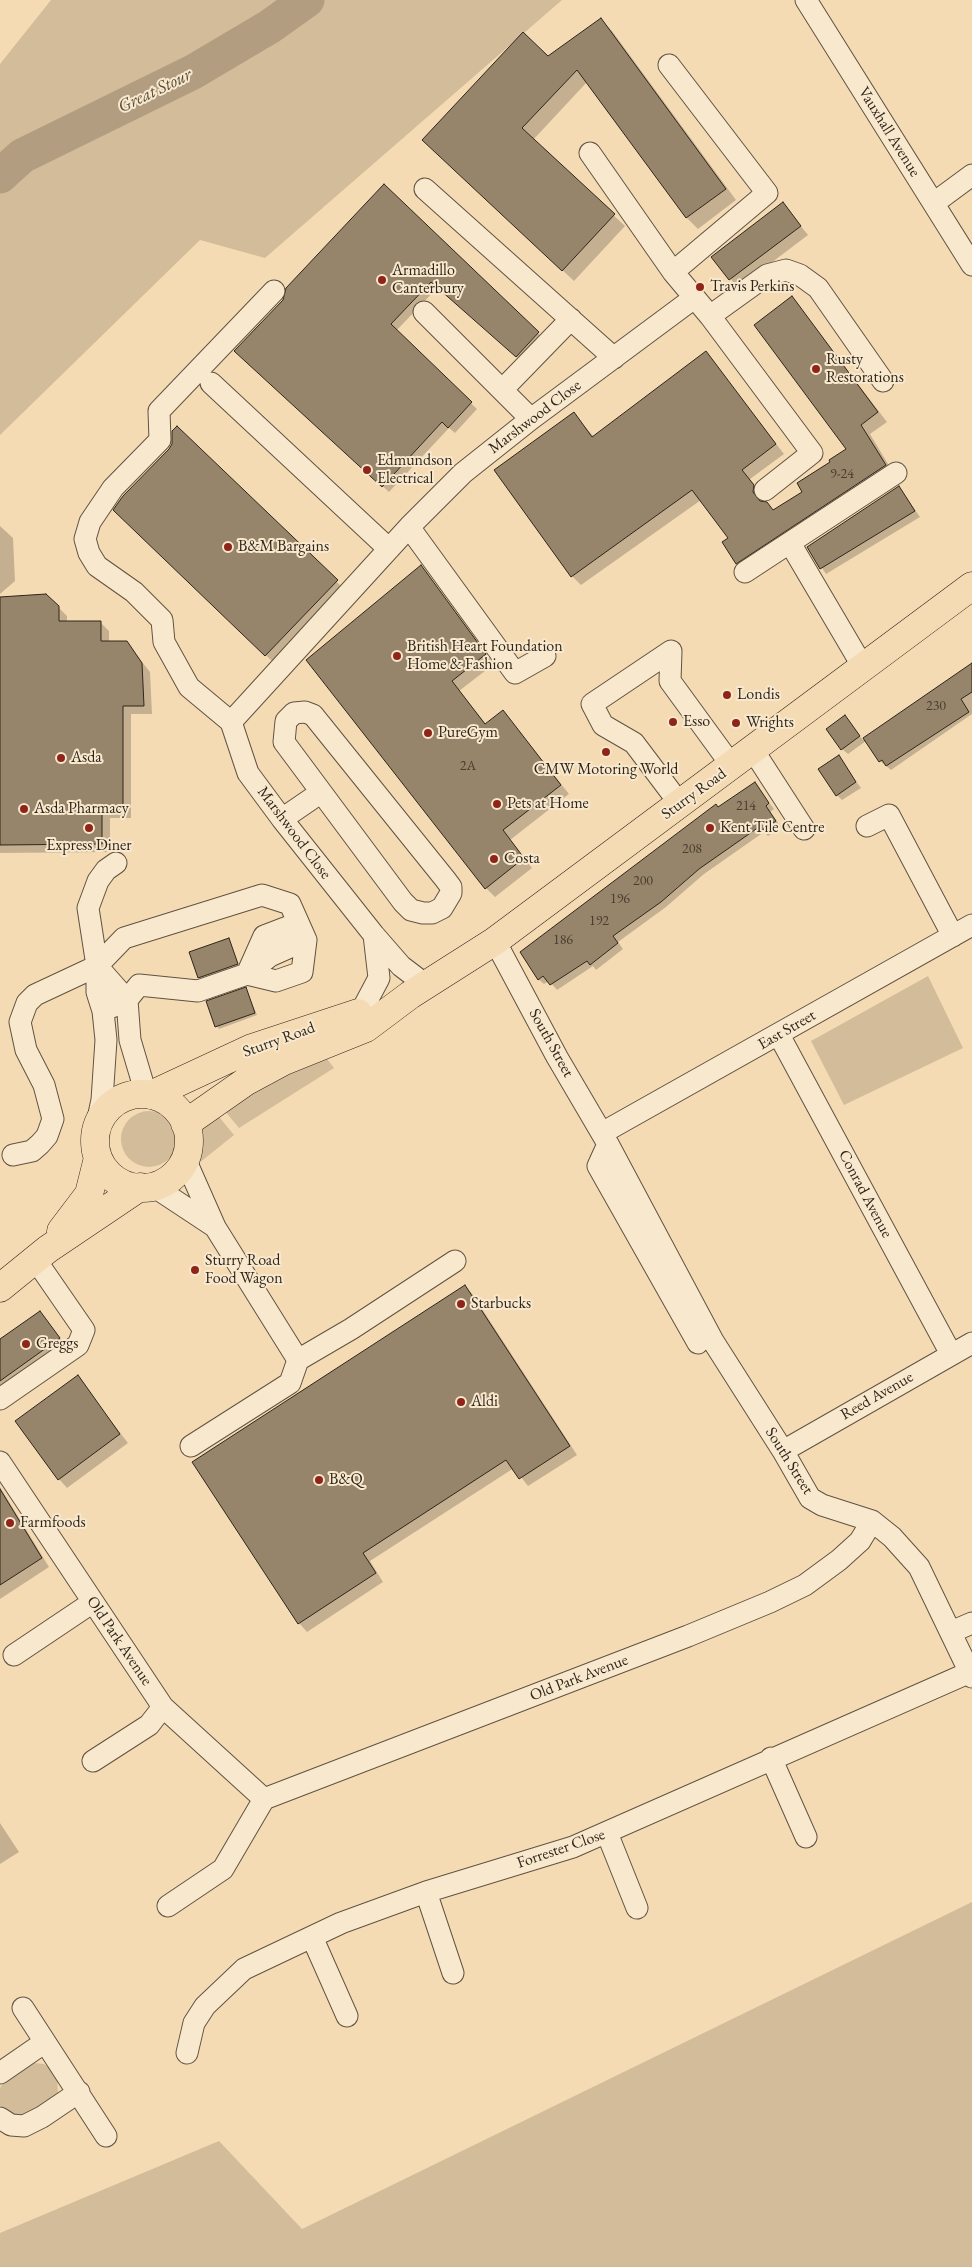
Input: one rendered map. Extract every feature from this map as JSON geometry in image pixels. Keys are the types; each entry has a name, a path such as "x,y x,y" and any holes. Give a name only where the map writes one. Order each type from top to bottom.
{"highway":[{"name":"Sturry Road","path":"186,1124 245,1082 284,1060 366,1028 418,990 496,942 972,586"},
{"name":"Sturry Road","path":"42,1254 89,1194 102,1115 113,1103 127,1096 148,1094 252,1048 361,1012 418,990"},
{"path":"148,1094 165,1100 177,1110 186,1124 188,1135 185,1159"},
{"path":"97,1145 105,1170 114,1179 126,1185 146,1187"},
{"name":"Sturry Road","path":"0,1288 42,1254 146,1187 172,1176 185,1159"}],"street":[{"name":"Vauxhall Avenue","path":"806,0 972,265"},
{"path":"669,65 767,193 672,272"},
{"path":"590,153 672,272 710,316 812,453 765,490"},
{"path":"934,203 972,175"},
{"path":"425,189 614,358"},
{"path":"710,316 767,275 786,270 800,275 818,288 883,381"},
{"path":"230,722 188,687 164,642 162,620 134,592 97,566 89,553 84,539 94,515 113,488 160,440 159,411 274,291"},
{"name":"Marshwood Close","path":"418,990 401,966 282,819 248,773 230,722 409,527 463,473 531,419 694,298"},
{"path":"424,312 531,419"},
{"path":"502,390 570,319"},
{"path":"211,383 389,549"},
{"path":"745,572 896,473"},
{"path":"409,527 515,673 545,656"},
{"path":"790,543 863,667"},
{"path":"680,804 634,743 603,724 592,704 671,651 670,681 742,758 804,829"},
{"path":"294,713 313,715 445,879 451,888 451,893 442,908 432,914 423,914 409,908 320,793 284,742 286,721 294,713"},
{"path":"282,819 320,793"},
{"path":"867,826 889,815 952,936"},
{"path":"97,1145 106,1040 103,1011 97,992 97,966 88,908 90,898 106,870 116,863"},
{"path":"13,1156 32,1151 40,1144 47,1136 52,1119 44,1085 26,1050 20,1022 23,1011 35,995 46,988 97,966 124,938 262,895 290,904 302,931 302,972 276,982 247,974 198,991 133,992 103,1011"},
{"name":"East Street","path":"605,1138 779,1035 972,925"},
{"path":"247,974 264,936 302,931"},
{"path":"361,1012 379,978 374,935"},
{"name":"South Street","path":"496,942 605,1138 713,1341 784,1451 810,1498 822,1505 872,1521 892,1537 919,1567 970,1675"},
{"path":"97,966 133,992"},
{"path":"133,992 130,1040 148,1094"},
{"name":"Conrad Avenue","path":"779,1035 951,1354"},
{"path":"185,1159 215,1227 298,1360"},
{"path":"146,1187 215,1227"},
{"path":"0,1400 78,1345 84,1330 42,1254"},
{"path":"191,1446 290,1383 298,1360 455,1261"},
{"name":"Reed Avenue","path":"784,1451 972,1343"},
{"name":"Old Park Avenue","path":"0,1462 163,1707 264,1799 688,1636 770,1602 805,1585 839,1560 860,1541 872,1521"},
{"path":"14,1655 93,1602"},
{"path":"951,1632 972,1623"},
{"name":"Forrester Close","path":"186,2053 194,2023 205,2006 244,1969 341,1923 426,1892 573,1847 608,1833 771,1758 970,1675"},
{"path":"94,1762 149,1725 163,1707"},
{"path":"771,1758 806,1837"},
{"path":"168,1906 223,1870 264,1799"},
{"path":"608,1833 637,1908"},
{"path":"426,1892 453,1973"},
{"path":"312,1937 347,2016"},
{"path":"23,2008 106,2136"},
{"path":"0,2073 45,2042"},
{"path":"0,2118 11,2125 24,2126 42,2117 79,2092"}],"shaded area":[{"path":"51,0 562,0 265,258 200,240 0,435 0,64"},
{"path":"928,976 963,1048 844,1105 811,1041"},
{"path":"325,1056 334,1068 239,1128 220,1105"},
{"path":"149,1111 164,1116 172,1124 177,1139 172,1154 164,1162 149,1167 134,1162 126,1154 121,1139 126,1124 134,1116"},
{"path":"215,1112 234,1135 199,1163 196,1155 198,1142 203,1128"},
{"path":"972,1902 972,2267 0,2267 0,2233 219,2141 302,2229"},
{"path":"34,2063 44,2064 57,2075 58,2094 53,2103 18,2119 3,2111 0,2105 0,2088 4,2081 27,2065"}],"building":[{"path":"601,18 726,189 686,218 577,70 522,128 615,214 562,271 422,140 523,32 548,56"},
{"path":"384,184 539,332 516,357 431,282 391,324 472,402 448,428 442,422 382,487 234,351 283,300 286,288"},
{"path":"783,202 801,226 729,280 711,257"},
{"path":"792,296 878,412 861,425 886,465 736,564 722,542 728,538 692,490 571,577 494,470 574,412 592,437 706,351 776,444 742,470 754,485 753,492 760,501 767,502 773,510 802,492 797,483 830,462 829,460 846,449 754,325"},
{"name":"B&M Bargains","path":"177,426 338,580 265,656 113,510 123,496 169,449 172,444 172,431"},
{"path":"899,486 915,511 820,569 807,547"},
{"path":"421,565 486,654 452,681 485,724 503,710 561,785 503,830 524,858 485,889 306,660"},
{"name":"Asda","path":"46,594 59,606 59,621 101,621 101,641 127,641 142,663 144,706 123,706 123,810 102,810 102,844 0,845 0,597"},
{"path":"972,663 972,692 961,699 969,712 886,766 882,760 879,762 863,738"},
{"path":"845,715 860,736 841,750 826,729"},
{"path":"839,755 856,782 836,796 818,769"},
{"path":"755,782 769,803 766,806 776,821 761,831 759,827 699,869 661,902 613,936 618,943 590,965 587,961 550,985 543,976 538,980 520,952 716,804 718,807"},
{"path":"229,938 238,964 198,978 189,952"},
{"path":"246,987 255,1013 215,1027 206,1001"},
{"path":"465,1285 570,1446 519,1479 506,1460 363,1553 376,1573 298,1624 192,1462"},
{"name":"Greggs","path":"40,1311 60,1338 0,1381 0,1339"},
{"path":"78,1375 120,1434 58,1480 15,1421"},
{"name":"Farmfoods","path":"0,1489 42,1558 0,1585"}],"waterway":[{"name":"Great Stour","path":"0,176 22,156 193,72 269,27 307,0"}],"place":[{"name":"Armadillo Canterbury","path":"382,280"},
{"name":"Travis Perkins","path":"700,287"},
{"name":"Rusty Restorations","path":"816,369"},
{"name":"Edmundson Electrical","path":"367,470"},
{"name":"B&M Bargains","path":"228,547"},
{"name":"British Heart Foundation Home & Fashion","path":"397,656"},
{"name":"Londis","path":"727,695"},
{"name":"Esso","path":"673,722"},
{"name":"Wrights","path":"736,723"},
{"name":"PureGym","path":"428,733"},
{"name":"CMW Motoring World","path":"606,752"},
{"name":"Asda","path":"61,758"},
{"name":"Pets at Home","path":"497,804"},
{"name":"Asda Pharmacy","path":"24,809"},
{"name":"Express Diner","path":"89,828"},
{"name":"Kent Tile Centre","path":"710,828"},
{"name":"Costa","path":"494,859"},
{"name":"Sturry Road Food Wagon","path":"195,1270"},
{"name":"Starbucks","path":"461,1304"},
{"name":"Greggs","path":"26,1344"},
{"name":"Aldi","path":"461,1402"},
{"name":"B&Q","path":"319,1480"},
{"name":"Farmfoods","path":"10,1523"}]}
